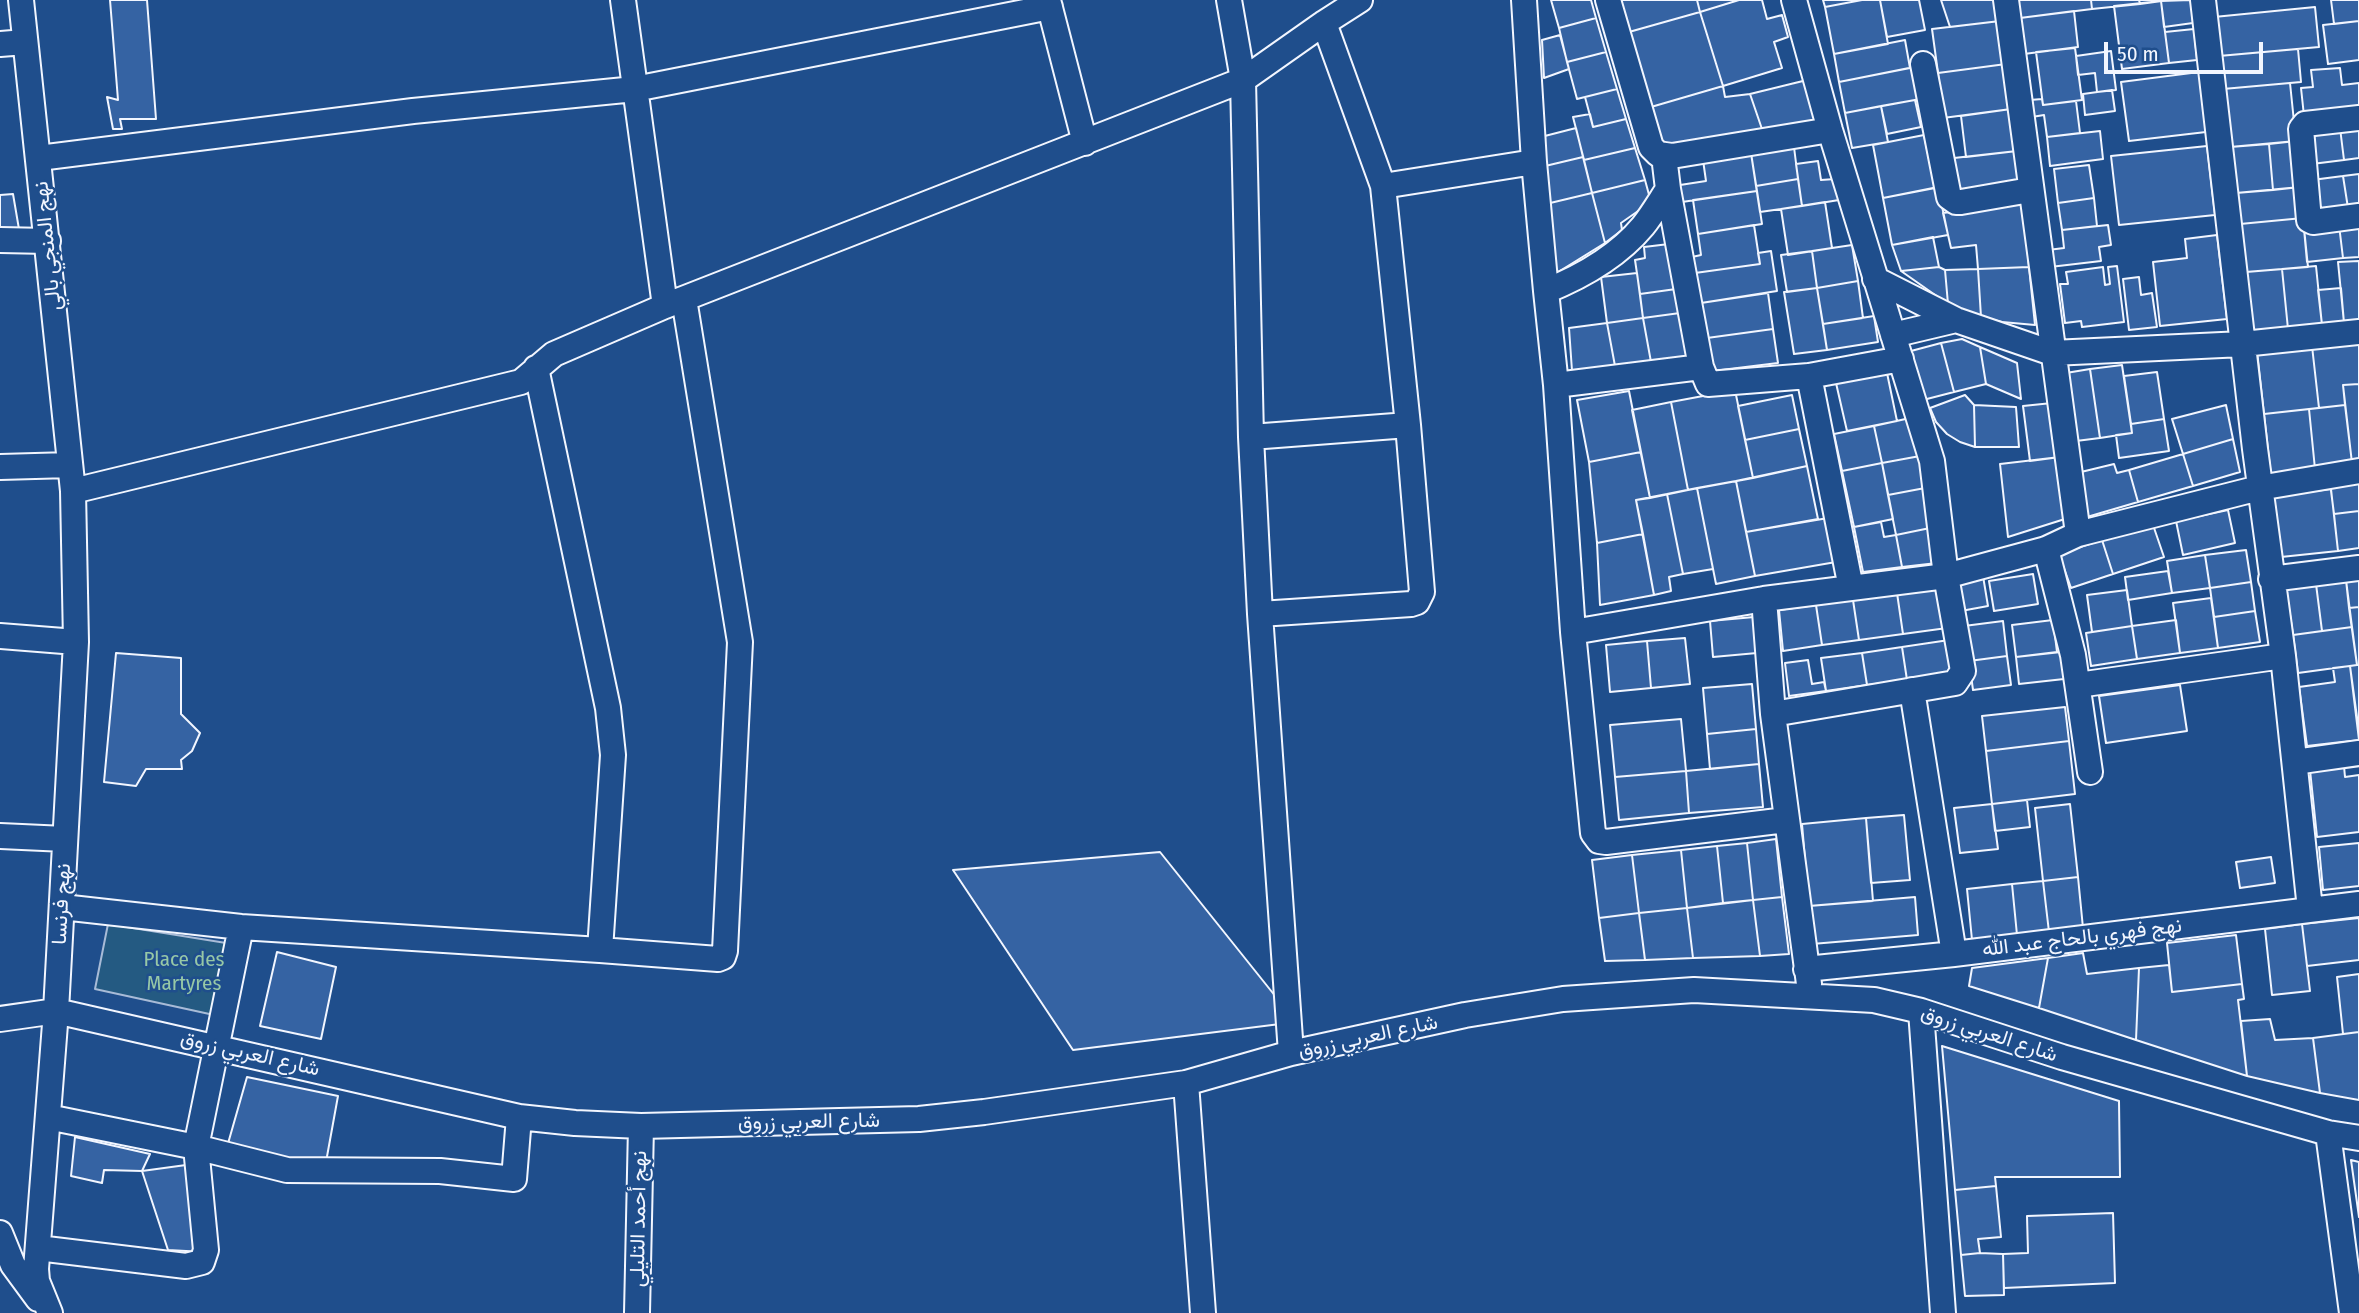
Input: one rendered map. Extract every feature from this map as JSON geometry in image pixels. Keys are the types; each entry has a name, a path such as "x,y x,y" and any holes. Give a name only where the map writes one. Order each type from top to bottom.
{"street":[{"name":"نهج المنجي بالي","path":"21,0 73,491"},
{"path":"62,907 241,927 718,959 723,957 740,642 635,89 623,0"},
{"path":"1229,0 1243,80 1251,437 1291,1054"},
{"path":"73,491 521,382 554,354 675,302 1243,80 1360,0"},
{"path":"1524,0 1534,162 1556,385 1573,632 1593,833 1599,841 1606,842 1786,820"},
{"path":"1608,0 1651,147 1664,156 1830,130"},
{"path":"1773,714 1955,683 1963,671 1946,576 1933,461 1830,130 1794,0"},
{"path":"2006,0 2078,534"},
{"path":"2203,0 2259,488 2283,656 2310,909"},
{"path":"38,158 413,111 635,89 1049,4 1085,143"},
{"path":"1261,614 1411,604 1420,598 1422,592 1383,186 1324,23"},
{"path":"0,44 25,42"},
{"path":"1923,64 1947,194 1951,199 1961,202 2031,190"},
{"path":"2359,118 2305,124 2301,129 2309,220 2313,222 2359,216"},
{"path":"1664,156 1701,367 1709,384 1809,376 1901,359"},
{"path":"1383,186 1534,162"},
{"path":"1546,291 1574,279 1607,258 1642,227 1668,189"},
{"path":"0,240 48,241"},
{"path":"1875,279 1956,320 2052,353 2243,344 2359,332"},
{"path":"1893,335 1956,320"},
{"path":"1556,385 1701,367"},
{"path":"536,368 611,732 613,755 600,950"},
{"path":"1809,376 1851,588"},
{"path":"1251,437 1408,425"},
{"path":"0,467 70,465"},
{"path":"1573,632 1764,599 1946,576 2046,549 2078,534 2259,488 2359,471"},
{"name":"نهج فرنسا","path":"49,1313 37,1281 56,1011 76,642 73,491"},
{"path":"2046,549 2073,655 2090,772"},
{"path":"2271,579 2359,568"},
{"path":"1764,599 1773,714 1811,996"},
{"path":"0,636 76,642"},
{"path":"2078,685 2283,656"},
{"path":"1912,690 1954,954"},
{"path":"2295,762 2359,753"},
{"path":"0,836 65,839"},
{"name":"نهج فهري بالحاج عبد الله","path":"1806,969 1954,954 2359,904"},
{"path":"38,1248 186,1266 202,1262 206,1250 196,1147 241,927"},
{"name":"شارع العربي زروق","path":"56,1011 519,1117 641,1126 919,1119 1095,1098 1186,1083 1291,1054 1465,1015 1563,999 1694,990 1811,996 1874,1000 1922,1011 2062,1057 2328,1133 2359,1139"},
{"path":"0,1019 56,1011"},
{"path":"1922,1011 1943,1313"},
{"path":"1186,1083 1203,1313"},
{"path":"48,1117 196,1147 287,1170 440,1171 514,1179 519,1117"},
{"name":"نهج أحمد التليلي","path":"637,1313 641,1126"},
{"path":"2328,1133 2352,1313"},
{"path":"0,1233 13,1265 49,1313"}],"green space":[{"name":"Place des Martyres","path":"108,924 226,943 214,1015 95,989"}],"building":[{"path":"110,0 147,0 156,119 120,119 122,129 113,129 107,97 118,100"},
{"path":"1551,0 1591,0 1596,18 1559,28"},
{"path":"1619,0 1697,0 1700,12 1629,32"},
{"path":"1697,0 1739,0 1700,12"},
{"path":"1739,0 1762,0 1767,19 1782,15 1788,37 1774,42 1782,68 1723,86 1700,12"},
{"path":"1823,0 1862,0 1825,7"},
{"path":"1862,0 1880,0 1888,44 1834,54 1825,7"},
{"path":"1880,0 1919,0 1925,30 1887,37"},
{"path":"1941,0 1998,0 2000,21 1950,27"},
{"path":"2017,0 2091,0 2092,9 2020,18"},
{"path":"2091,0 2139,0 2140,4 2092,9"},
{"path":"2139,0 2169,0 2140,4"},
{"path":"2191,0 2193,23 2164,27 2161,1"},
{"path":"2331,0 2359,0 2359,21 2334,24"},
{"path":"2161,1 2169,63 2122,69 2114,6"},
{"path":"2315,7 2319,47 2219,56 2214,17"},
{"path":"2074,11 2078,47 2024,54 2020,18"},
{"path":"1700,12 1723,86 1651,107 1629,32"},
{"path":"1596,18 1606,52 1567,62 1559,28"},
{"path":"2000,21 2006,64 1938,73 1932,29"},
{"path":"2359,21 2359,60 2328,64 2323,25"},
{"path":"2194,29 2197,60 2169,63 2165,32"},
{"path":"1560,35 1569,69 1544,78 1542,40"},
{"path":"1905,40 1910,68 1839,82 1834,54"},
{"path":"2075,48 2082,100 2043,105 2036,52"},
{"path":"2298,49 2301,82 2223,89 2219,56"},
{"path":"2111,51 2116,90 2097,92 2095,73 2078,75 2076,56"},
{"path":"1606,52 1617,89 1577,99 1567,62"},
{"path":"2006,64 2011,109 1943,118 1938,73"},
{"path":"1914,67 1920,99 1845,113 1839,82"},
{"path":"2340,68 2342,85 2359,83 2359,111 2304,116 2301,88 2313,87 2311,70"},
{"path":"2199,72 2206,132 2129,141 2121,82"},
{"path":"1807,80 1817,125 1763,132 1750,94"},
{"path":"2290,83 2296,141 2230,147 2223,89"},
{"path":"1723,86 1725,97 1750,94 1763,132 1663,145 1651,107"},
{"path":"1617,89 1626,119 1593,127 1585,97"},
{"path":"2112,90 2115,111 2085,115 2083,94"},
{"path":"2042,99 2043,105 2076,101 2080,133 2047,137 2044,115 2032,117 2030,100"},
{"path":"1915,100 1921,127 1887,134 1881,106"},
{"path":"1881,106 1888,142 1852,148 1845,113"},
{"path":"2011,109 2017,151 1966,157 1961,116"},
{"path":"1590,114 1593,127 1626,119 1635,148 1584,160 1573,117"},
{"path":"2359,126 2359,158 2344,160 2340,128"},
{"path":"1576,128 1583,157 1541,167 1537,138"},
{"path":"2340,128 2344,160 2312,164 2308,133"},
{"path":"2100,131 2103,159 2050,166 2047,137"},
{"path":"1924,135 1935,188 1883,198 1873,145"},
{"path":"2296,141 2300,187 2273,190 2269,144"},
{"path":"2269,144 2273,190 2236,193 2230,147"},
{"path":"2207,146 2215,215 2119,225 2111,156"},
{"path":"1794,147 1798,179 1756,186 1751,153"},
{"path":"1635,148 1645,180 1592,193 1584,160"},
{"path":"2017,151 2021,182 1958,190 1954,158"},
{"path":"1751,153 1757,191 1682,202 1680,185 1706,181 1703,160"},
{"path":"1583,157 1592,193 1546,204 1541,167"},
{"path":"1818,161 1821,180 1835,179 1839,200 1802,206 1796,164"},
{"path":"2089,165 2094,198 2058,203 2054,169"},
{"path":"2359,174 2359,206 2348,208 2343,176"},
{"path":"2343,176 2348,208 2316,212 2312,180"},
{"path":"1798,179 1802,206 1760,212 1756,186"},
{"path":"1645,180 1651,202 1621,223 1622,230 1605,243 1592,193"},
{"path":"1938,187 1948,235 1892,245 1883,198"},
{"path":"2300,187 2303,218 2240,224 2236,193"},
{"path":"1757,191 1762,224 1698,234 1693,200"},
{"path":"1592,193 1605,243 1555,274 1546,204"},
{"path":"13,194 20,235 0,234 0,195"},
{"path":"2094,198 2097,226 2062,230 2058,203"},
{"path":"1825,202 1832,248 1788,255 1781,209"},
{"path":"2023,202 2029,267 1978,269 1976,245 1951,248 1943,213"},
{"path":"2303,218 2308,267 2246,272 2240,224"},
{"path":"2359,223 2359,257 2343,258 2339,225"},
{"path":"1754,225 1760,264 1695,273 1692,257 1701,255 1698,234"},
{"path":"2108,225 2111,245 2099,247 2101,261 2050,267 2048,250 2064,248 2062,230"},
{"path":"2339,225 2343,258 2307,262 2304,229"},
{"path":"2217,235 2227,319 2160,326 2153,262 2187,258 2185,239"},
{"path":"1933,237 1939,267 1901,271 1892,245"},
{"path":"1669,244 1676,289 1640,294 1635,260 1645,258 1644,247"},
{"path":"1852,245 1858,281 1817,288 1812,251"},
{"path":"1771,251 1777,291 1701,303 1695,273 1760,264 1758,253"},
{"path":"1812,251 1817,288 1787,292 1781,255"},
{"path":"2359,261 2359,321 2344,323 2338,262"},
{"path":"2117,266 2124,322 2082,327 2081,321 2065,323 2060,284 2068,284 2066,272 2103,267 2105,285 2110,284 2108,267"},
{"path":"2316,266 2322,325 2288,329 2282,269"},
{"path":"1939,267 1945,270 1948,304 1901,271"},
{"path":"2029,267 2035,325 1981,317 1978,269"},
{"path":"1978,269 1981,317 1948,304 1945,270"},
{"path":"2282,269 2288,329 2253,333 2246,272"},
{"path":"1637,273 1643,318 1607,323 1601,277"},
{"path":"2139,277 2141,295 2152,293 2157,327 2129,330 2123,279"},
{"path":"1858,281 1863,318 1823,324 1817,288"},
{"path":"1817,288 1827,350 1794,354 1784,292"},
{"path":"2341,288 2344,323 2322,325 2318,290"},
{"path":"1676,289 1680,313 1643,318 1640,294"},
{"path":"1768,293 1773,329 1707,338 1701,303"},
{"path":"1680,313 1687,358 1651,362 1643,318"},
{"path":"1874,316 1878,342 1827,350 1823,324"},
{"path":"1643,318 1651,362 1615,366 1607,323"},
{"path":"1607,323 1615,366 1572,371 1569,328"},
{"path":"1773,329 1778,363 1713,371 1707,338"},
{"path":"1962,339 1980,347 1986,384 1954,392 1941,343"},
{"path":"2359,341 2359,384 2343,385 2345,405 2319,408 2312,346"},
{"path":"1941,343 1954,392 1923,400 1911,351"},
{"path":"2312,346 2319,408 2264,414 2257,351"},
{"path":"1980,347 2017,363 2021,399 1986,384"},
{"path":"2122,365 2132,433 2100,438 2090,369"},
{"path":"2090,369 2100,438 2076,441 2066,373"},
{"path":"2157,372 2164,419 2131,424 2124,376"},
{"path":"1887,373 1897,421 1847,431 1836,383"},
{"path":"2359,384 2359,462 2352,463 2343,385"},
{"path":"1735,390 1753,478 1688,490 1671,402"},
{"path":"1629,391 1641,452 1589,462 1577,400"},
{"path":"1792,395 1799,429 1745,440 1738,406"},
{"path":"1965,395 1974,405 1975,447 1947,434 1936,422 1930,408"},
{"path":"1671,402 1688,490 1650,498 1632,410"},
{"path":"2052,403 2060,457 2030,461 2023,406"},
{"path":"1974,405 2016,407 2019,447 1975,447"},
{"path":"2226,405 2233,439 2183,454 2172,419"},
{"path":"2345,405 2352,463 2315,469 2309,409"},
{"path":"2309,409 2315,469 2271,476 2264,414"},
{"path":"1910,418 1920,456 1882,463 1874,426"},
{"path":"2164,419 2169,451 2119,458 2116,435 2132,433 2131,424"},
{"path":"1874,426 1882,463 1842,471 1834,434"},
{"path":"1799,429 1807,466 1753,478 1745,440"},
{"path":"2233,439 2240,472 2193,486 2183,454"},
{"path":"1641,452 1650,498 1636,500 1643,534 1597,543 1589,462"},
{"path":"2183,454 2193,486 2138,502 2129,470"},
{"path":"1920,456 1925,488 1888,495 1882,463"},
{"path":"2060,457 2068,518 2008,537 2000,464"},
{"path":"1882,463 1893,519 1854,527 1842,471"},
{"path":"2114,464 2117,473 2129,470 2138,502 2087,517 2081,472"},
{"path":"1807,466 1818,519 1746,532 1736,481"},
{"path":"2359,480 2359,511 2334,514 2330,483"},
{"path":"1736,481 1755,576 1716,584 1697,488"},
{"path":"1697,488 1713,569 1683,574 1667,494"},
{"path":"1925,488 1930,528 1896,535 1888,495"},
{"path":"2331,489 2338,551 2281,557 2274,496"},
{"path":"1667,494 1683,574 1669,577 1671,591 1654,595 1636,500"},
{"path":"2228,510 2235,543 2183,555 2176,521"},
{"path":"2359,511 2359,548 2338,551 2334,514"},
{"path":"1828,518 1836,562 1755,576 1746,532"},
{"path":"1881,522 1884,537 1896,535 1902,567 1863,572 1854,527"},
{"path":"2152,522 2164,557 2113,574 2102,540"},
{"path":"1930,528 1937,563 1902,567 1896,535"},
{"path":"1643,534 1654,595 1600,605 1597,543"},
{"path":"2102,540 2113,574 2071,588 2059,554"},
{"path":"2246,550 2251,582 2210,588 2205,555"},
{"path":"2205,555 2210,588 2172,593 2167,561"},
{"path":"2168,571 2172,593 2128,600 2125,577"},
{"path":"2033,574 2038,604 1994,611 1989,581"},
{"path":"1983,576 1988,606 1961,611 1955,581"},
{"path":"2359,578 2359,607 2349,608 2346,580"},
{"path":"2346,580 2352,627 2322,631 2316,584"},
{"path":"2251,582 2255,611 2214,617 2210,588"},
{"path":"2316,584 2322,631 2293,635 2286,588"},
{"path":"1941,588 1947,628 1903,634 1897,593"},
{"path":"2127,590 2132,626 2092,632 2087,595"},
{"path":"1897,593 1903,634 1859,640 1853,600"},
{"path":"2211,598 2218,648 2180,653 2173,603"},
{"path":"1853,600 1859,640 1822,645 1816,605"},
{"path":"1816,605 1822,645 1783,651 1779,610"},
{"path":"2359,607 2359,665 2357,665 2349,608"},
{"path":"2255,611 2260,642 2218,648 2214,617"},
{"path":"1754,617 1757,653 1713,657 1710,621"},
{"path":"2053,620 2057,652 2016,657 2012,625"},
{"path":"2176,620 2180,653 2137,659 2132,626"},
{"path":"2003,621 2007,656 1969,661 1964,626"},
{"path":"2132,626 2137,659 2091,666 2086,633"},
{"path":"2352,627 2357,665 2298,673 2293,635"},
{"path":"1685,638 1690,684 1651,688 1647,641"},
{"path":"1949,640 1954,673 1907,680 1902,647"},
{"path":"1647,641 1651,688 1610,692 1606,645"},
{"path":"1902,647 1907,680 1867,685 1862,653"},
{"path":"2061,652 2064,679 2019,684 2016,657"},
{"path":"116,653 181,658 181,714 200,733 192,751 181,760 182,769 146,769 136,786 104,782"},
{"path":"1862,653 1867,685 1826,691 1821,658"},
{"path":"2007,656 2011,685 1973,690 1969,661"},
{"path":"1808,660 1812,684 1824,682 1826,691 1789,696 1785,663"},
{"path":"2359,665 2359,732 2350,666"},
{"path":"2350,666 2359,740 2307,746 2299,687 2335,682 2333,668"},
{"path":"1752,684 1756,729 1707,734 1703,688"},
{"path":"2180,685 2187,731 2106,743 2099,696"},
{"path":"2065,707 2069,741 1986,751 1982,716"},
{"path":"1681,719 1686,771 1615,777 1610,725"},
{"path":"1756,729 1759,764 1710,769 1707,734"},
{"path":"2069,741 2075,794 1992,804 1986,751"},
{"path":"1759,764 1763,807 1689,813 1686,771"},
{"path":"2344,766 2345,777 2359,775 2359,832 2317,837 2310,770"},
{"path":"1686,771 1689,813 1619,820 1615,777"},
{"path":"2027,800 2030,827 1995,831 1992,804"},
{"path":"1992,804 1998,849 1960,853 1954,808"},
{"path":"2070,804 2078,877 2043,881 2035,808"},
{"path":"1904,815 1910,880 1871,883 1866,818"},
{"path":"1866,818 1873,901 1809,906 1802,824"},
{"path":"1776,839 1782,897 1753,900 1747,843"},
{"path":"1747,843 1753,900 1723,903 1717,846"},
{"path":"2359,843 2359,886 2323,890 2319,847"},
{"path":"1717,846 1723,903 1687,908 1681,850"},
{"path":"1681,850 1687,908 1639,913 1632,855"},
{"path":"1160,852 1296,1022 1073,1050 953,870"},
{"path":"1632,855 1639,913 1599,918 1592,860"},
{"path":"2271,857 2275,883 2240,888 2236,862"},
{"path":"2078,877 2083,928 2049,932 2043,881"},
{"path":"2043,881 2049,932 2017,935 2012,884"},
{"path":"2012,884 2017,935 1972,940 1967,889"},
{"path":"1782,897 1789,954 1760,956 1753,900"},
{"path":"1915,897 1918,935 1812,944 1809,906"},
{"path":"1753,900 1760,956 1693,958 1687,908"},
{"path":"1687,908 1693,958 1645,960 1639,913"},
{"path":"1639,913 1645,960 1605,961 1599,918"},
{"path":"2359,918 2359,960 2307,966 2302,924"},
{"path":"2302,924 2310,991 2272,995 2265,929"},
{"path":"2236,935 2242,984 2172,992 2167,943"},
{"path":"277,952 336,967 321,1039 260,1026"},
{"path":"2083,953 2087,974 2139,968 2136,1040 2039,1008 2048,958"},
{"path":"2048,958 2039,1008 1969,986 1972,968"},
{"path":"2169,965 2172,992 2242,984 2244,999 2238,1000 2247,1076 2136,1040 2139,968"},
{"path":"2359,974 2359,1032 2343,1034 2337,977"},
{"path":"2270,1019 2275,1040 2313,1038 2320,1093 2247,1076 2241,1021"},
{"path":"2359,1032 2359,1100 2320,1093 2313,1038"},
{"path":"1942,1046 2119,1101 2120,1177 1995,1177 1996,1186 1955,1190"},
{"path":"247,1077 338,1096 326,1162 294,1161 227,1147"},
{"path":"75,1137 150,1154 142,1171 104,1170 102,1183 71,1176"},
{"path":"2351,1160 2359,1162 2359,1217"},
{"path":"186,1165 204,1252 168,1250 142,1171"},
{"path":"1996,1186 2001,1237 1978,1239 1980,1253 1961,1255 1955,1190"},
{"path":"2113,1213 2115,1283 2004,1288 2003,1254 2028,1253 2027,1216"},
{"path":"2003,1254 2004,1295 1965,1296 1961,1255"}]}
